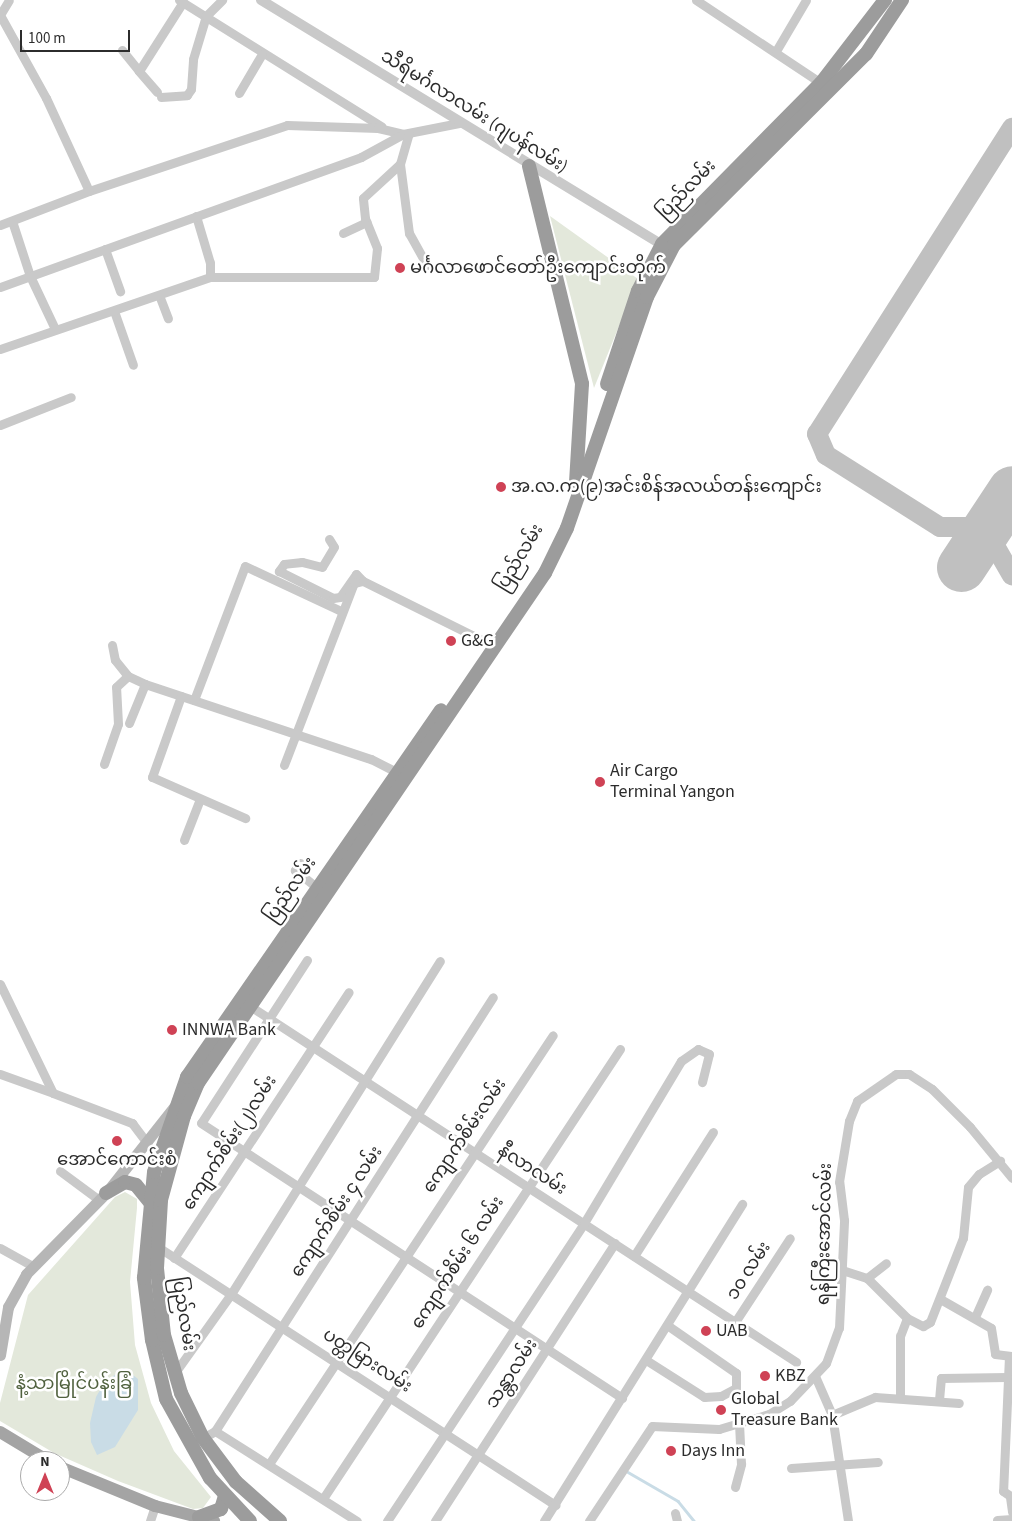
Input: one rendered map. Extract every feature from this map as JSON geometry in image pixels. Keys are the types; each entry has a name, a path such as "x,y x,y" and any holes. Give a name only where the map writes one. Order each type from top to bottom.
{"highway":[{"name":"ပြည်လမ်း","path":"250,1521 210,1478 164,1390 145,1294 155,1201 158,1145 174,1106 187,1076 315,886 398,773 549,551 576,481 638,291 666,247 821,83 885,0"},
{"name":"ပြည်လမ်း","path":"158,1145 198,1083 549,566 567,528 666,247 866,54 902,0"},
{"path":"528,166 582,384 576,481"},
{"path":"102,1196 125,1182 136,1185 155,1201"},
{"name":"ပြည်လမ်း","path":"155,1201 159,1302 174,1374 236,1482 280,1521"},
{"path":"199,1517 216,1514 225,1496"}],"main road":[{"name":"ပြည်လမ်း","path":"174,1106 198,1083"},
{"path":"0,1355 4,1307 33,1266 102,1196 158,1145"},
{"path":"0,1432 31,1451"},
{"path":"70,1472 155,1506 214,1521"}],"street":[{"path":"9,0 0,15 46,98 89,191"},
{"path":"122,50 159,95 187,95 190,89 193,58 206,16 222,0"},
{"name":"သီရိမင်္ဂလာလမ်း (ဂျပန်လမ်း)","path":"261,0 528,166 666,247"},
{"path":"776,51 806,0"},
{"path":"139,71 181,1 262,54 386,130"},
{"path":"701,1 821,83"},
{"path":"239,93 262,54"},
{"path":"0,287 361,157 406,133 459,123"},
{"path":"0,225 89,191 288,125 386,130 406,133"},
{"path":"406,133 400,164 410,233 427,265"},
{"path":"0,349 210,277 374,277 377,248 366,222 363,198 400,164"},
{"path":"196,216 210,263 210,277"},
{"path":"12,221 30,276 55,329"},
{"path":"343,233 366,222"},
{"path":"105,249 120,291"},
{"path":"159,295 168,318"},
{"path":"114,311 133,365"},
{"path":"0,425 71,397"},
{"path":"329,539 334,547 322,567 302,562 284,564 279,571 333,598 340,597 356,574 364,581 488,643"},
{"path":"194,700 245,566 341,611"},
{"path":"284,765 293,733 341,611 354,583 364,581"},
{"path":"112,645 115,660 128,676 145,684 371,758 398,773"},
{"path":"104,764 118,724 116,686 128,676"},
{"path":"129,723 145,684"},
{"path":"181,696 152,777 245,818"},
{"path":"184,840 200,799"},
{"path":"300,863 295,870 315,886"},
{"path":"307,960 201,1123 622,1398"},
{"path":"174,1374 231,1294 366,1082 440,961"},
{"path":"0,984 53,1094"},
{"name":"ကျောက်စိမ်း(၂)လမ်း","path":"174,1258 349,992"},
{"name":"ကျောက်စိမ်း ၄ လမ်း","path":"209,1435 352,1220 493,997"},
{"name":"နီလာလမ်း","path":"250,1006 796,1362"},
{"name":"ကျောက်စိမ်းလမ်း","path":"270,1464 474,1152 553,1035"},
{"name":"ကျောက်စိမ်း ၆ လမ်း","path":"324,1497 620,1049"},
{"path":"388,1521 584,1223 681,1061 698,1049 709,1054 702,1082"},
{"name":"ရန်ကြီးအောင်လမ်း","path":"589,1521 652,1426 705,1430 739,1423 781,1408 815,1376 836,1341 842,1270 840,1182 849,1121 857,1101 902,1072 920,1080 1000,1161 1012,1178"},
{"path":"0,1074 132,1123 158,1145"},
{"path":"634,1256 713,1132"},
{"path":"842,1270 867,1278 907,1318 927,1324 942,1300 963,1238 968,1187 979,1174 1000,1161"},
{"path":"60,1171 102,1196"},
{"path":"544,1521 556,1505 742,1204"},
{"name":"၁၀ လမ်း","path":"735,1322 790,1238"},
{"name":"သန္တာလမ်း","path":"435,1521 615,1244"},
{"name":"ပတ္တမြားလမ်း","path":"158,1247 480,1453 556,1505"},
{"path":"0,1248 33,1266"},
{"path":"867,1278 886,1263"},
{"path":"975,1317 987,1290"},
{"path":"942,1300 975,1317 990,1328 995,1354 1010,1356 1007,1377 1003,1492 1011,1497 1012,1512"},
{"path":"900,1398 900,1336 907,1318"},
{"path":"646,1360 704,1397 721,1396 736,1388 736,1373 667,1325"},
{"path":"815,1376 832,1415 848,1521"},
{"path":"939,1400 941,1378 1007,1377"},
{"path":"832,1415 862,1400 900,1398 959,1403"},
{"path":"735,1487 740,1464 739,1423"},
{"path":"209,1435 270,1464 324,1497 357,1521"},
{"path":"791,1468 878,1462"},
{"path":"150,1521 155,1506"},
{"path":"997,1520 1012,1519"}],"green space":[{"path":"550,216 638,279 594,388"},
{"name":"နံ့သာမြိုင်ပန်းခြံ","path":"125,1192 137,1199 130,1282 135,1345 151,1403 174,1451 211,1497 203,1508 193,1509 118,1481 70,1460 70,1451 51,1451 0,1421 0,1403 28,1295 115,1197"}],"water":[{"path":"124,1368 138,1379 138,1410 115,1447 97,1455 91,1442 90,1423 96,1397 104,1383"}],"waterway":[{"path":"628,1472 678,1501 694,1521"}],"taxiway":[{"path":"995,515 974,527 940,527 826,455 817,434 1012,128"},
{"path":"995,515 995,546 1012,576"}],"runway":[{"path":"961,567 1012,490"}],"place":[{"name":"မင်္ဂလာဖောင်တော်ဦးကျောင်းတိုက်","path":"400,268"},
{"name":"အ.လ.က(၉)အင်းစိန်အလယ်တန်းကျောင်း","path":"501,487"},
{"name":"G&G","path":"451,641"},
{"name":"Air Cargo Terminal Yangon","path":"600,782"},
{"name":"INNWA Bank","path":"172,1030"},
{"name":"အောင်ကောင်းစံ","path":"117,1141"},
{"name":"UAB","path":"706,1331"},
{"name":"KBZ","path":"765,1376"},
{"name":"Global Treasure Bank","path":"721,1410"},
{"name":"Days Inn","path":"671,1451"}]}
